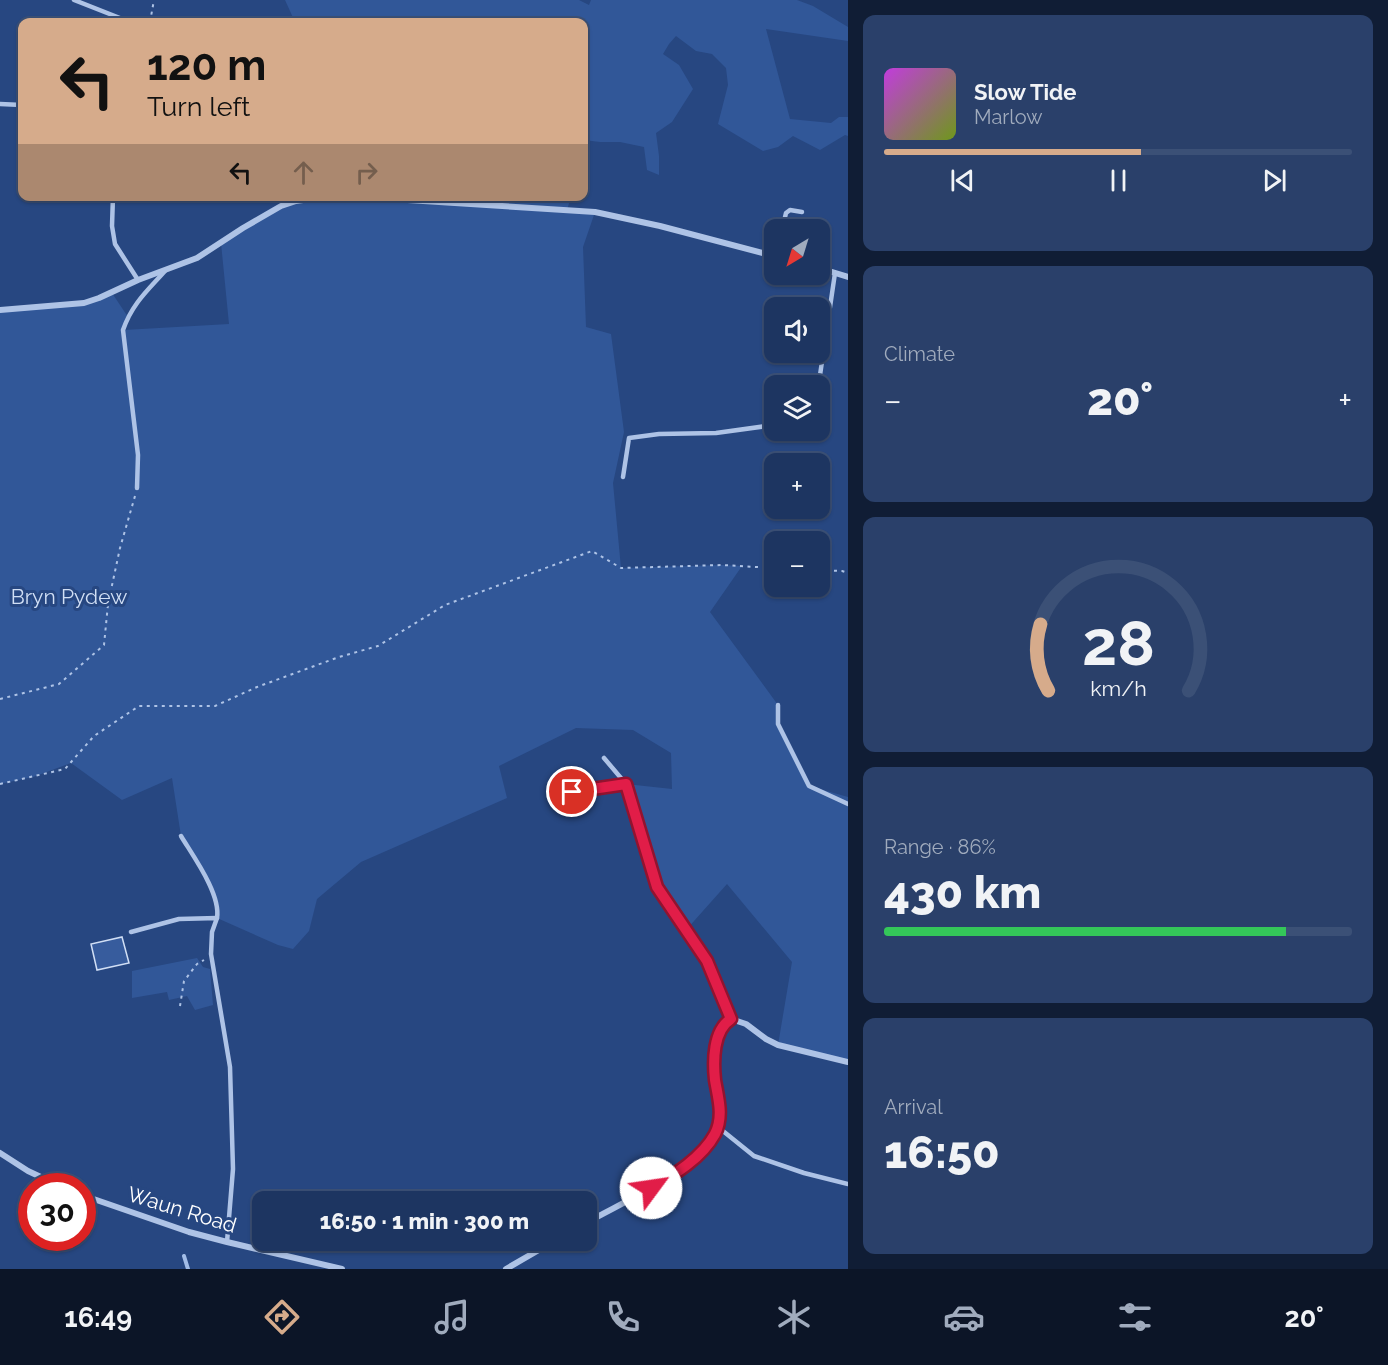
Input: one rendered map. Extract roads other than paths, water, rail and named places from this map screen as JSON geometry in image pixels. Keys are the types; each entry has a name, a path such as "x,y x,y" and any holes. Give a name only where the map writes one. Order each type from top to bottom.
{"street":[{"path":"0,310 84,303 112,293 138,280 197,258 281,206 296,201"},
{"path":"415,201 595,212 660,226 764,253"},
{"path":"830,271 848,277"},
{"path":"597,1217 667,1179 692,1160 714,1136 718,1127 721,1106 715,1078 715,1052 719,1033 724,1023 731,1019 746,1024 766,1040 778,1045 848,1062"},
{"path":"0,1153 32,1173"},
{"name":"Waun Road","path":"96,1200 189,1232 342,1269"},
{"path":"506,1269 537,1251"}],"lane":[{"path":"74,0 120,18"},
{"path":"0,104 18,105"},
{"path":"113,201 112,226 115,244 138,280"},
{"path":"785,219 786,213 790,210 802,212"},
{"path":"137,488 138,455 123,330 135,304 166,270"},
{"path":"820,375 835,273"},
{"path":"623,477 629,438 659,434 716,433 764,426"},
{"path":"778,705 778,724 809,786 848,804"},
{"path":"604,758 626,784 657,887 707,961 731,1019"},
{"path":"554,794 626,784"},
{"path":"181,836 205,875 218,911 212,932 211,954 230,1067 233,1169 227,1242"},
{"path":"131,932 179,919 217,918"},
{"path":"718,1127 754,1156 804,1173 848,1184"}],"waterway":[{"path":"184,1256 188,1269"}],"park label":[{"name":"Bryn Pydew","path":"69,597"}]}
